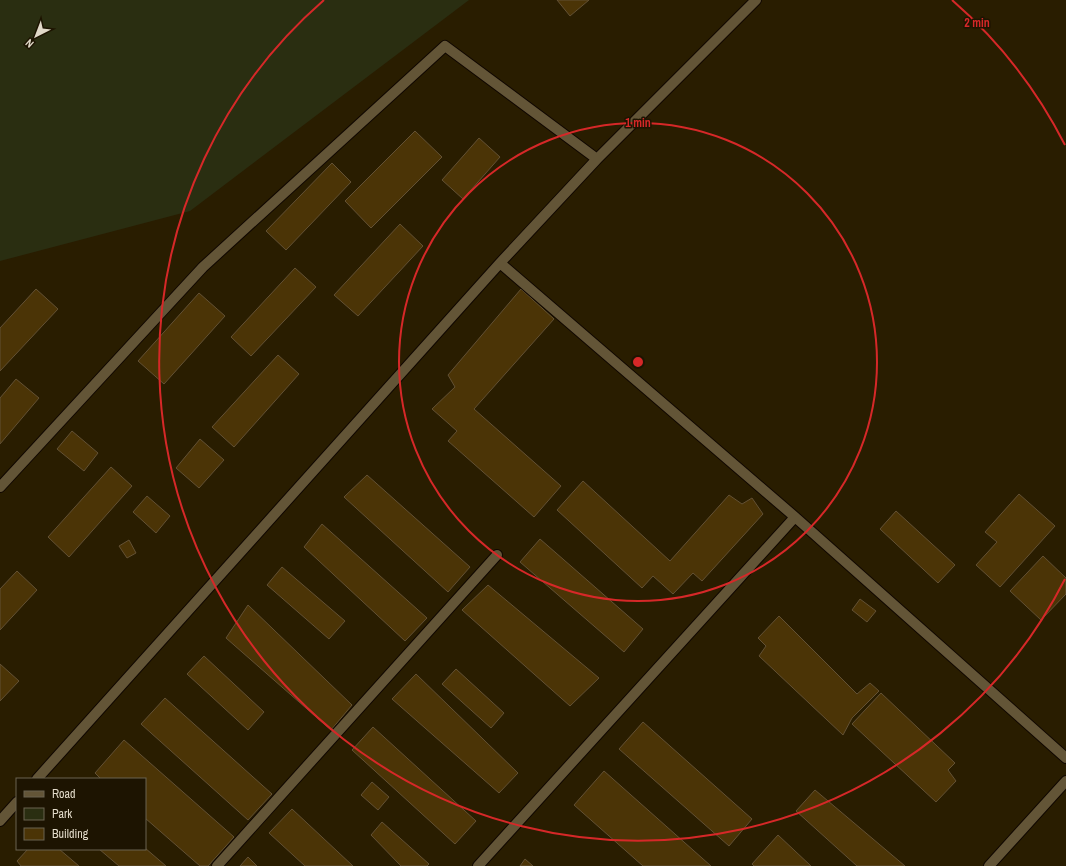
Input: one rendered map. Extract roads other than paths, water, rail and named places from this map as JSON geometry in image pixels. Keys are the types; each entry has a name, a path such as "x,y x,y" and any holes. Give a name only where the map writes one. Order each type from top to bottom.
{"street":[{"path":"38,778 500,264 597,159 756,0"},
{"path":"0,487 204,267 445,46 597,159"},
{"path":"500,264 795,517 1066,758"},
{"path":"478,866 795,517"},
{"path":"217,866 497,555"},
{"path":"989,866 1066,781"},
{"path":"0,821 16,803"}]}
